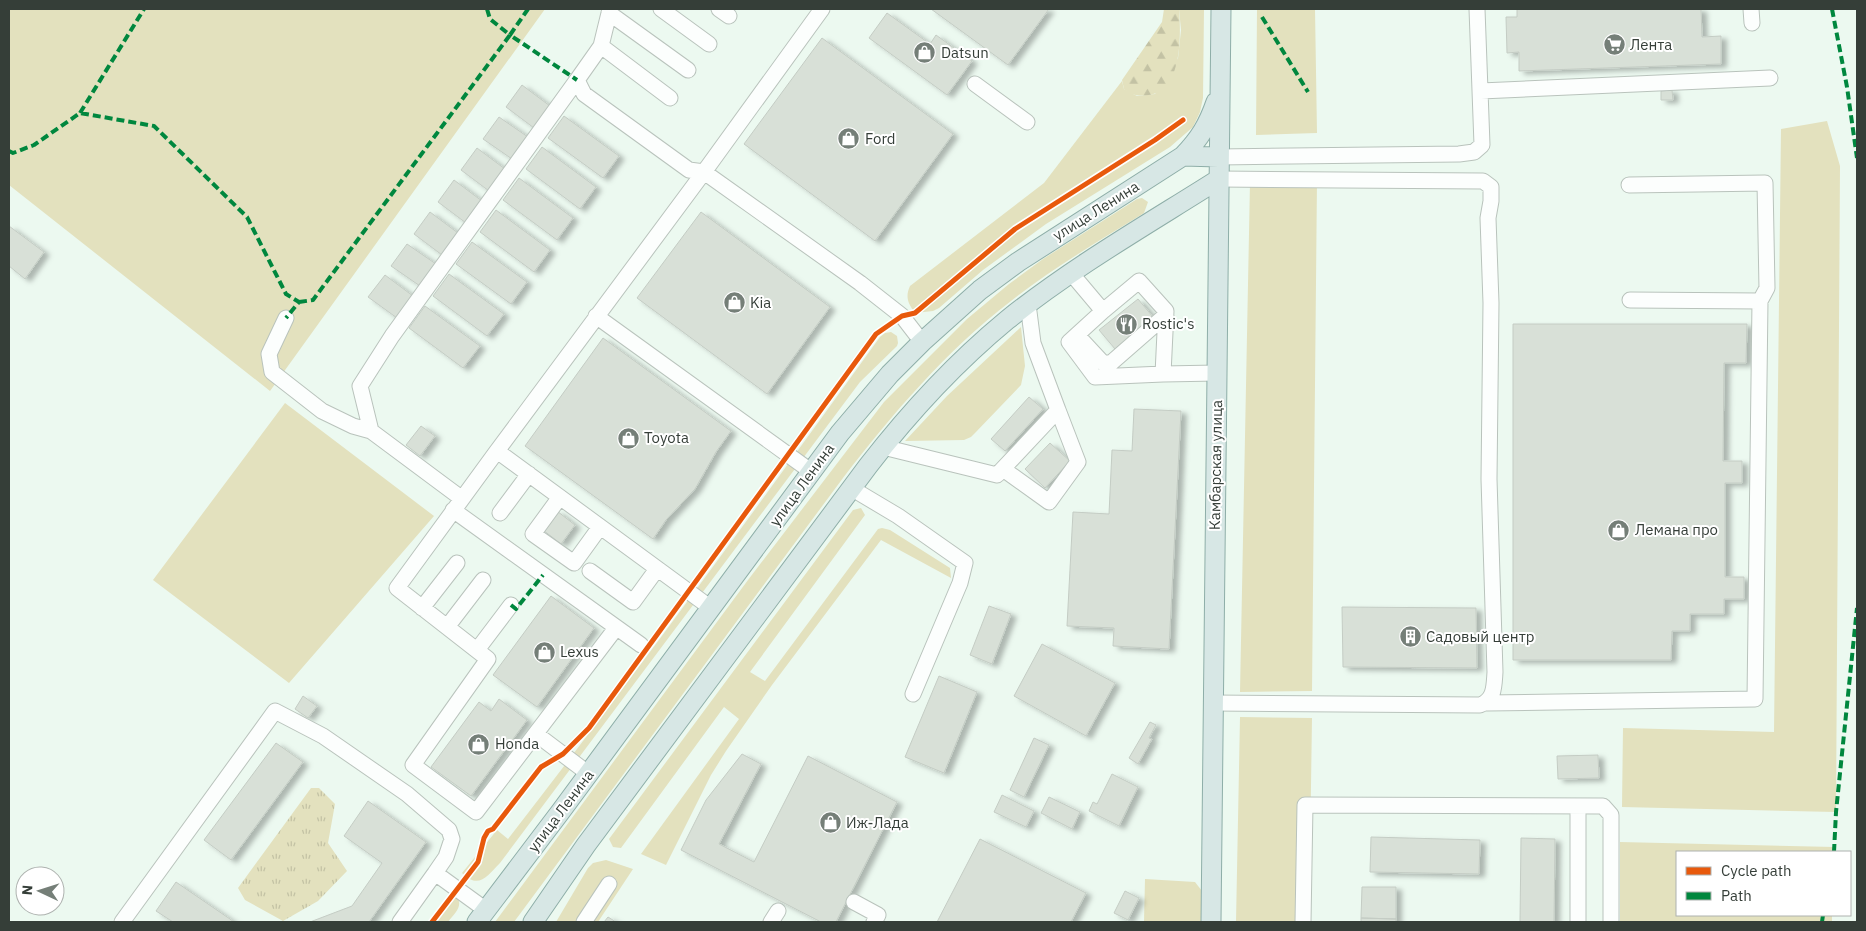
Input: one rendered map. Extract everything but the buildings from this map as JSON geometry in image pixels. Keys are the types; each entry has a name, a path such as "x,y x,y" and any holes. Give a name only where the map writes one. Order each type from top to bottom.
{"main road":[{"name":"Камбарская улица","path":"1211,922 1221,9"},
{"name":"улица Ленина","path":"481,916 812,472 890,374 922,342 980,290 1018,262 1184,156 1199,139 1209,122 1220,92"},
{"path":"1184,156 1220,157"},
{"path":"533,922 586,845 851,488 912,412 980,343 1028,304 1071,273 1219,178"}],"lane":[{"path":"661,9 709,44"},
{"path":"616,628 476,812 413,765 488,659 396,588 704,172 822,9"},
{"path":"1220,157 1459,154 1474,152 1482,146 1477,9"},
{"path":"371,431 360,386 392,336 601,46 609,11 688,70"},
{"path":"601,46 670,98"},
{"path":"1481,91 1770,78"},
{"path":"577,80 584,94 608,112 689,170 704,172 890,306 902,316 922,342"},
{"path":"975,84 1027,122"},
{"path":"1219,178 1483,181 1490,187 1491,201 1488,218 1491,303 1489,479 1495,672 1494,690 1487,703"},
{"path":"1214,703 1472,705 1487,703 1755,700 1760,301 1767,288 1765,183 1629,185"},
{"path":"1071,273 1103,311"},
{"path":"1163,374 1166,311 1139,281 1069,342 1095,376 1217,373"},
{"path":"1630,300 1760,301"},
{"path":"1002,469 1049,502 1078,462 1033,343 1028,304"},
{"path":"1076,335 1103,363 1111,363 1166,315"},
{"path":"596,316 812,472"},
{"path":"286,318 269,354 272,372 322,411 353,426 371,431 457,504 616,628 641,645"},
{"path":"883,447 997,475 1058,410"},
{"path":"497,451 711,608"},
{"path":"500,512 529,474"},
{"path":"851,488 898,516 965,562 960,583 913,694"},
{"path":"560,497 533,534 574,562 600,527"},
{"path":"422,608 457,563"},
{"path":"590,571 633,602 657,569"},
{"path":"447,627 483,580"},
{"path":"477,650 511,605"},
{"path":"122,922 275,711 324,736 407,794 449,830 452,839 446,857 400,922"},
{"path":"536,734 588,774"},
{"path":"1303,922 1305,805 1603,806 1611,816 1611,922"},
{"path":"1578,806 1578,922"},
{"path":"435,873 481,916"},
{"path":"584,922 609,884"},
{"path":"854,902 878,915 874,922"}],"green space":[{"path":"9,9 545,9 270,391 9,185"},
{"path":"1164,9 1179,9 1179,46 1174,72 1168,83 1160,91 1149,95 1133,94 1124,89 1122,80 1162,22"},
{"path":"1179,9 1204,9 1203,98 1200,112 1193,127 1170,147 1046,224 983,270 939,308 933,311 915,313 908,300 910,286 1044,183 1122,81 1124,89 1137,96 1155,94 1178,58 1181,30"},
{"path":"1257,9 1315,9 1317,133 1256,135"},
{"path":"1827,121 1840,166 1836,812 1622,807 1623,728 1774,732 1781,129"},
{"path":"1317,181 1312,691 1240,692 1250,182"},
{"path":"1142,198 1148,202 1144,213 1093,244 1011,301 964,341 921,384 843,478 514,922 495,922 748,580 884,402 967,319 1009,284 1043,259 1137,199"},
{"path":"1021,327 1025,366 1021,385 971,437 964,440 905,441 947,396"},
{"path":"891,332 897,336 897,346 860,382 500,863 487,876 478,881 468,878 462,873 497,830 508,839 650,652 880,337 885,333"},
{"path":"285,403 434,516 289,683 153,580"},
{"path":"861,508 865,515 750,672 765,681 878,529 890,530 950,568 951,578 881,540 772,685 726,751 711,775 666,865 641,854 739,719 724,707 621,848 613,847 609,839 853,510"},
{"path":"1240,717 1312,718 1309,922 1236,922"},
{"path":"311,788 319,788 335,804 328,843 347,871 318,901 283,921 245,900 238,888"},
{"path":"1620,842 1835,847 1834,851 1676,851 1676,916 1832,916 1832,922 1620,922"},
{"path":"606,860 633,869 598,922 556,922 588,868 593,863"},
{"path":"1145,879 1195,882 1202,891 1203,922 1144,922"},
{"path":"455,895 459,906 448,922 434,922"}],"marked path":[{"path":"80,113 144,9"},
{"path":"487,9 490,19 510,35 528,9"},
{"path":"1832,9 1847,87 1857,158"},
{"path":"1262,17 1308,92"},
{"path":"299,302 313,300 510,35 577,80"},
{"path":"9,151 13,153 34,145 80,113 154,126 247,217 286,294 299,302 286,318"},
{"path":"511,605 516,609 543,575"},
{"path":"1834,851 1836,812 1857,608"},
{"path":"1822,922 1823,916"}],"cycle path":[{"path":"432,922 478,862 484,838 488,831 493,829 541,767 563,754 589,728 876,334 902,316 915,313 1015,229 1155,140 1183,120"}],"place":[{"name":"Лента","path":"1614,45"},
{"name":"Datsun","path":"925,53"},
{"name":"Ford","path":"849,139"},
{"name":"Kia","path":"734,303"},
{"name":"Rostic's","path":"1126,324"},
{"name":"Toyota","path":"628,438"},
{"name":"Лемана про","path":"1619,530"},
{"name":"Садовый центр","path":"1410,637"},
{"name":"Lexus","path":"544,652"},
{"name":"Honda","path":"479,744"},
{"name":"Иж-Лада","path":"830,823"}]}
